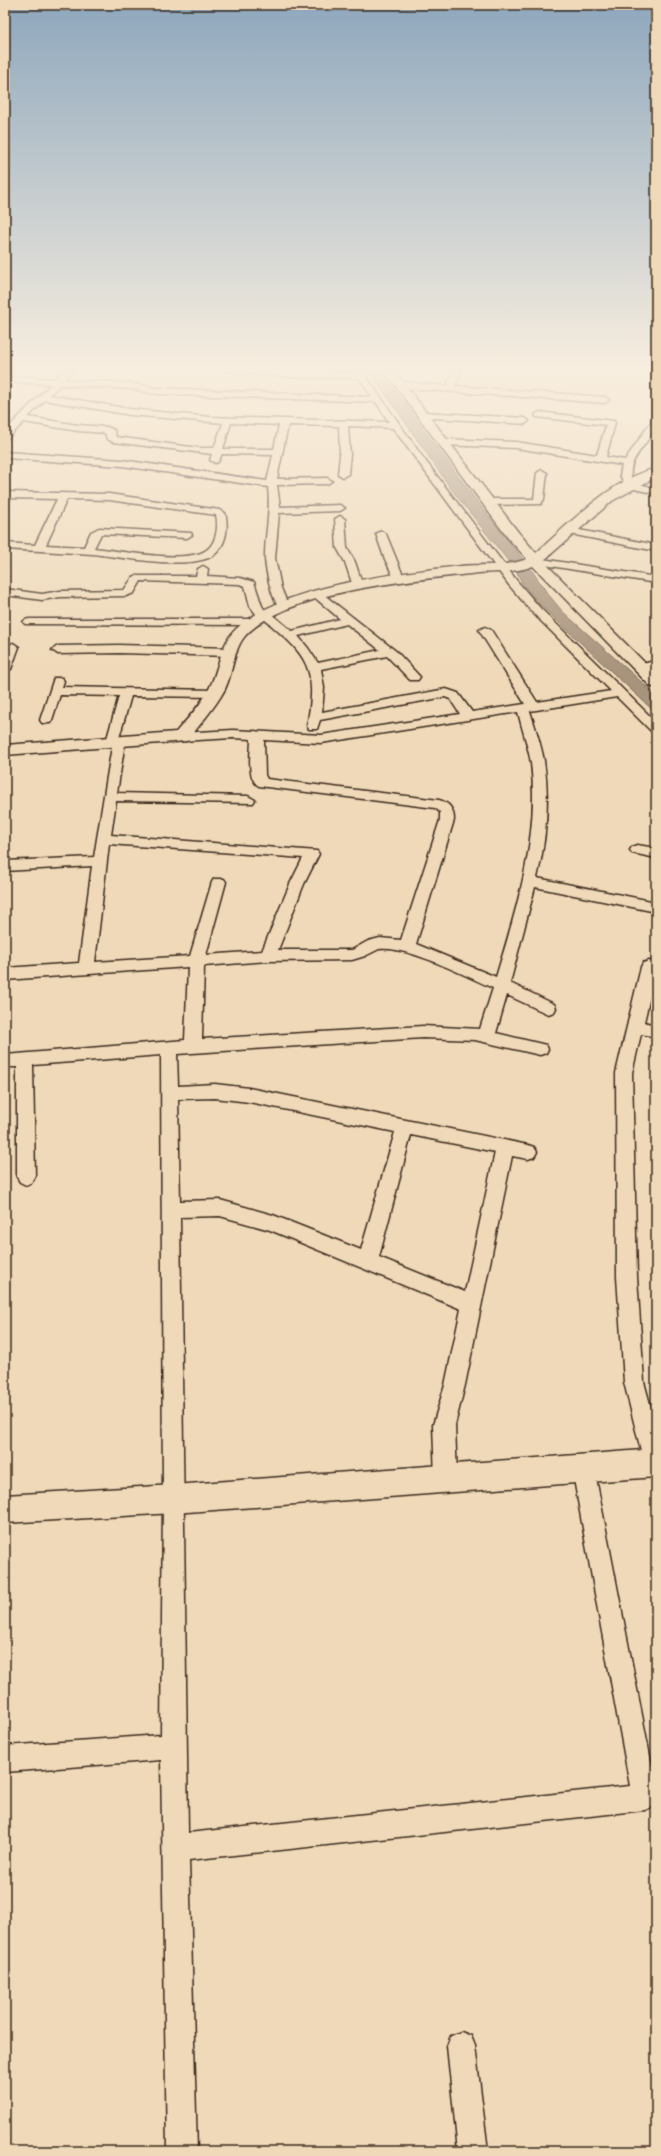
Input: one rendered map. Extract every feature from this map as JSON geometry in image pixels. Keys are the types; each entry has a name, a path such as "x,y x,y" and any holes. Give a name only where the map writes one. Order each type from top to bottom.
{"street":[{"path":"162,470 272,484 327,481"},
{"path":"210,476 212,470"},
{"path":"275,470 272,484 274,510 270,558 276,588 283,607"},
{"path":"343,470 343,474"},
{"path":"430,470 536,610 656,729"},
{"path":"464,470 533,562 656,683"},
{"path":"626,470 625,475 629,485"},
{"path":"533,562 601,503 629,485 656,472"},
{"path":"488,502 537,502 542,473"},
{"path":"629,485 656,491"},
{"path":"5,495 143,500 220,513 221,526 217,546 213,551 206,555 160,557 5,546"},
{"path":"39,548 64,496"},
{"path":"274,510 340,514 342,548 350,562 358,586"},
{"path":"87,551 95,534 99,531 187,535"},
{"path":"569,531 656,548"},
{"path":"382,534 389,558 399,578"},
{"path":"201,579 206,555"},
{"path":"181,737 215,694 230,652 239,634 260,618 283,607 358,586 399,578 474,569 505,568 533,562 656,580"},
{"path":"5,592 42,597 60,594 126,593 130,591 137,579 140,578 201,579 247,582 250,584 260,618"},
{"path":"319,596 389,652 414,678"},
{"path":"29,622 260,618 290,635 301,645 315,667 319,682 319,698 310,738"},
{"path":"290,635 348,620"},
{"path":"485,630 528,707 537,761 540,792 537,850 513,947 486,1037"},
{"path":"5,669 13,647"},
{"path":"58,650 126,649 230,652"},
{"path":"315,667 389,652"},
{"path":"642,669 656,664"},
{"path":"46,720 57,686 126,692 215,694"},
{"path":"86,968 110,797 116,742 126,692"},
{"path":"315,717 446,693 454,696 468,716"},
{"path":"5,750 181,737 257,735 310,738 345,736 620,693"},
{"path":"257,735 258,775 260,781 264,783 439,804 445,809 447,820 407,947"},
{"path":"110,797 248,800"},
{"path":"103,839 312,854 297,884 268,956"},
{"path":"637,850 656,853"},
{"path":"5,866 100,861"},
{"path":"529,881 656,907"},
{"path":"193,1046 196,961 219,882"},
{"path":"5,974 268,956 352,955 362,953 377,943 389,943 407,947 454,964 548,1008"},
{"path":"5,1509 174,1499 655,1463 634,1382 627,1278 624,1074 649,966"},
{"path":"634,1026 656,1031"},
{"path":"5,1061 193,1046 423,1032 475,1034 540,1049"},
{"path":"169,1048 174,1499 173,1747 182,2151"},
{"path":"25,1059 26,1177"},
{"path":"170,1093 215,1091 249,1095 528,1152"},
{"path":"368,1261 405,1126"},
{"path":"446,1478 444,1425 472,1304 505,1147"},
{"path":"171,1209 220,1208 273,1223 472,1304"},
{"path":"176,1848 645,1797 583,1468"},
{"path":"5,1759 173,1747"},
{"path":"461,2046 473,2151"}],"shaded area":[{"path":"438,470 453,470 562,611 656,695 656,713 538,603 522,583 517,572 452,490"}]}
